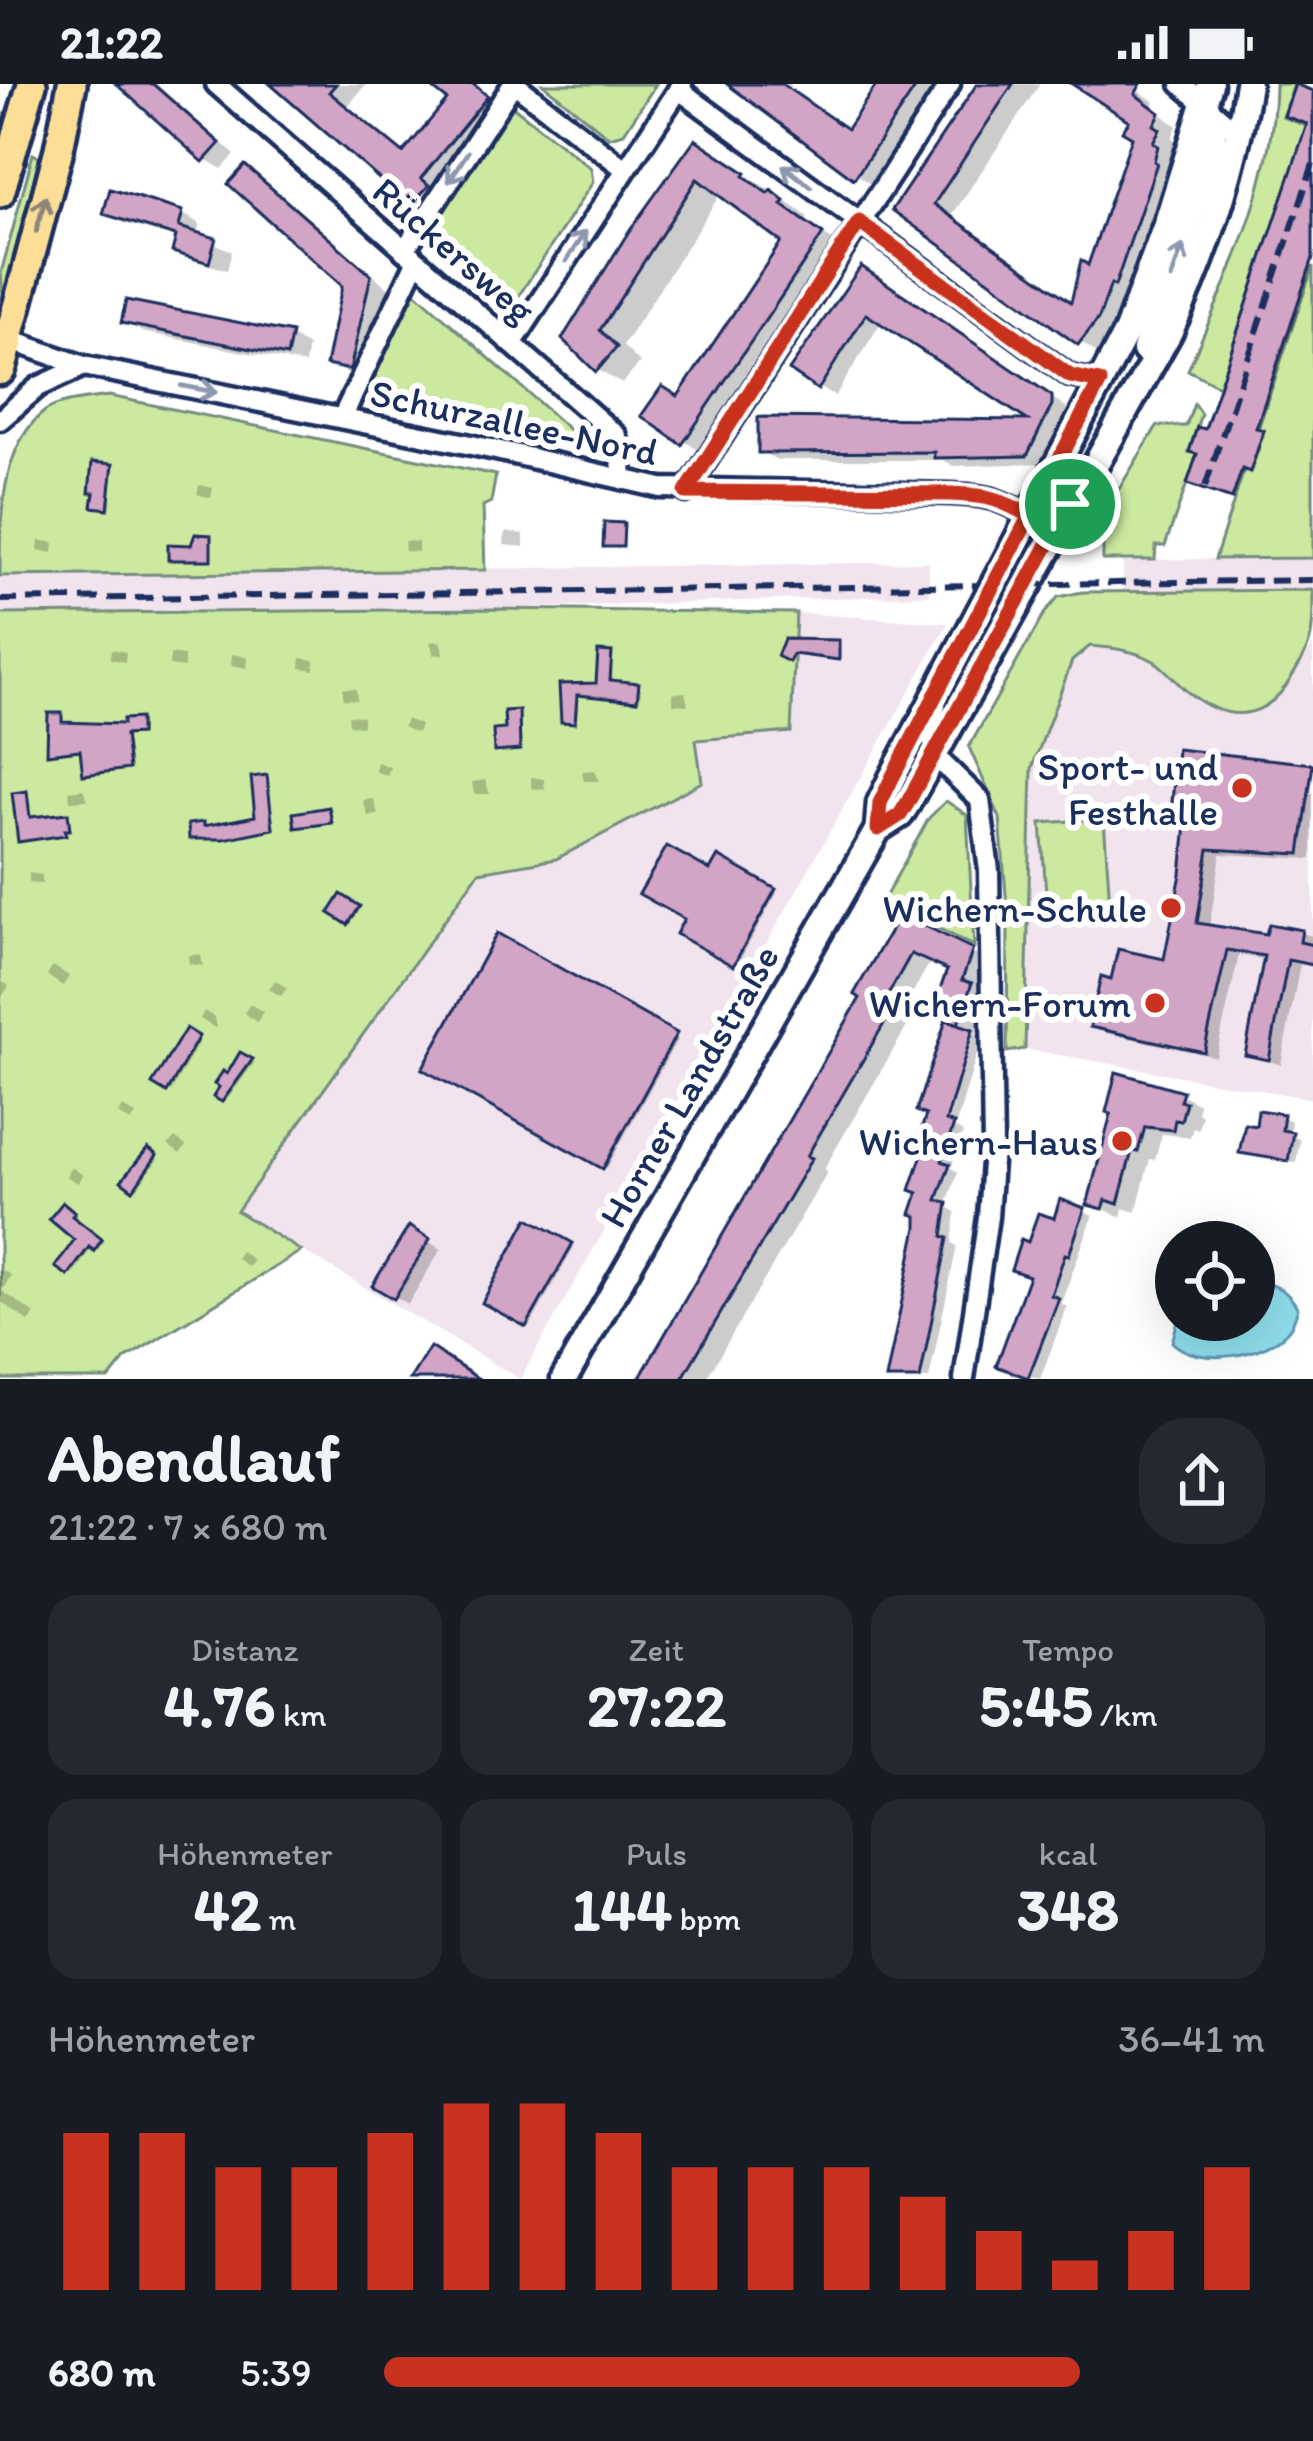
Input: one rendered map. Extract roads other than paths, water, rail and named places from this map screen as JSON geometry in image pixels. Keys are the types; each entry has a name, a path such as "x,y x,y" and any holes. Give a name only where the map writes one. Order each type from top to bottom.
{"main road":[{"path":"0,194 32,84"},
{"path":"3,348 72,84"},
{"path":"1124,412 1169,333 1201,263 1240,135 1248,84"},
{"path":"1124,412 1214,149 1208,93"},
{"name":"Horner Landstraße","path":"564,1379 878,829 880,803 1139,304 1208,93"},
{"name":"Horner Landstraße","path":"878,829 900,815 1124,412"}],"street":[{"name":"Rückersweg","path":"216,84 617,436 624,480"},
{"path":"342,418 410,256 514,84 625,169"},
{"path":"686,492 950,84"},
{"path":"1181,84 1208,93 1240,135"},
{"path":"512,344 680,87 1070,376 1100,382"},
{"name":"Schurzallee-Nord","path":"3,348 686,492 952,494 994,500 1030,517"},
{"path":"0,420 38,387 85,366"},
{"path":"1030,517 1054,514 1070,504"},
{"path":"939,691 932,734 934,756 980,800 990,890 993,1149 964,1379"}],"water":[{"path":"1275,1287 1298,1309 1275,1341"},
{"path":"1275,1341 1250,1352 1215,1357 1183,1350 1172,1342"}],"railway":[{"path":"1205,487 1313,164"},
{"path":"0,600 1313,580"}],"place":[{"name":"Sport- und Festhalle","path":"1242,788"},
{"name":"Wichern-Schule","path":"1171,908"},
{"name":"Wichern-Forum","path":"1155,1003"},
{"name":"Wichern-Haus","path":"1122,1141"}]}
